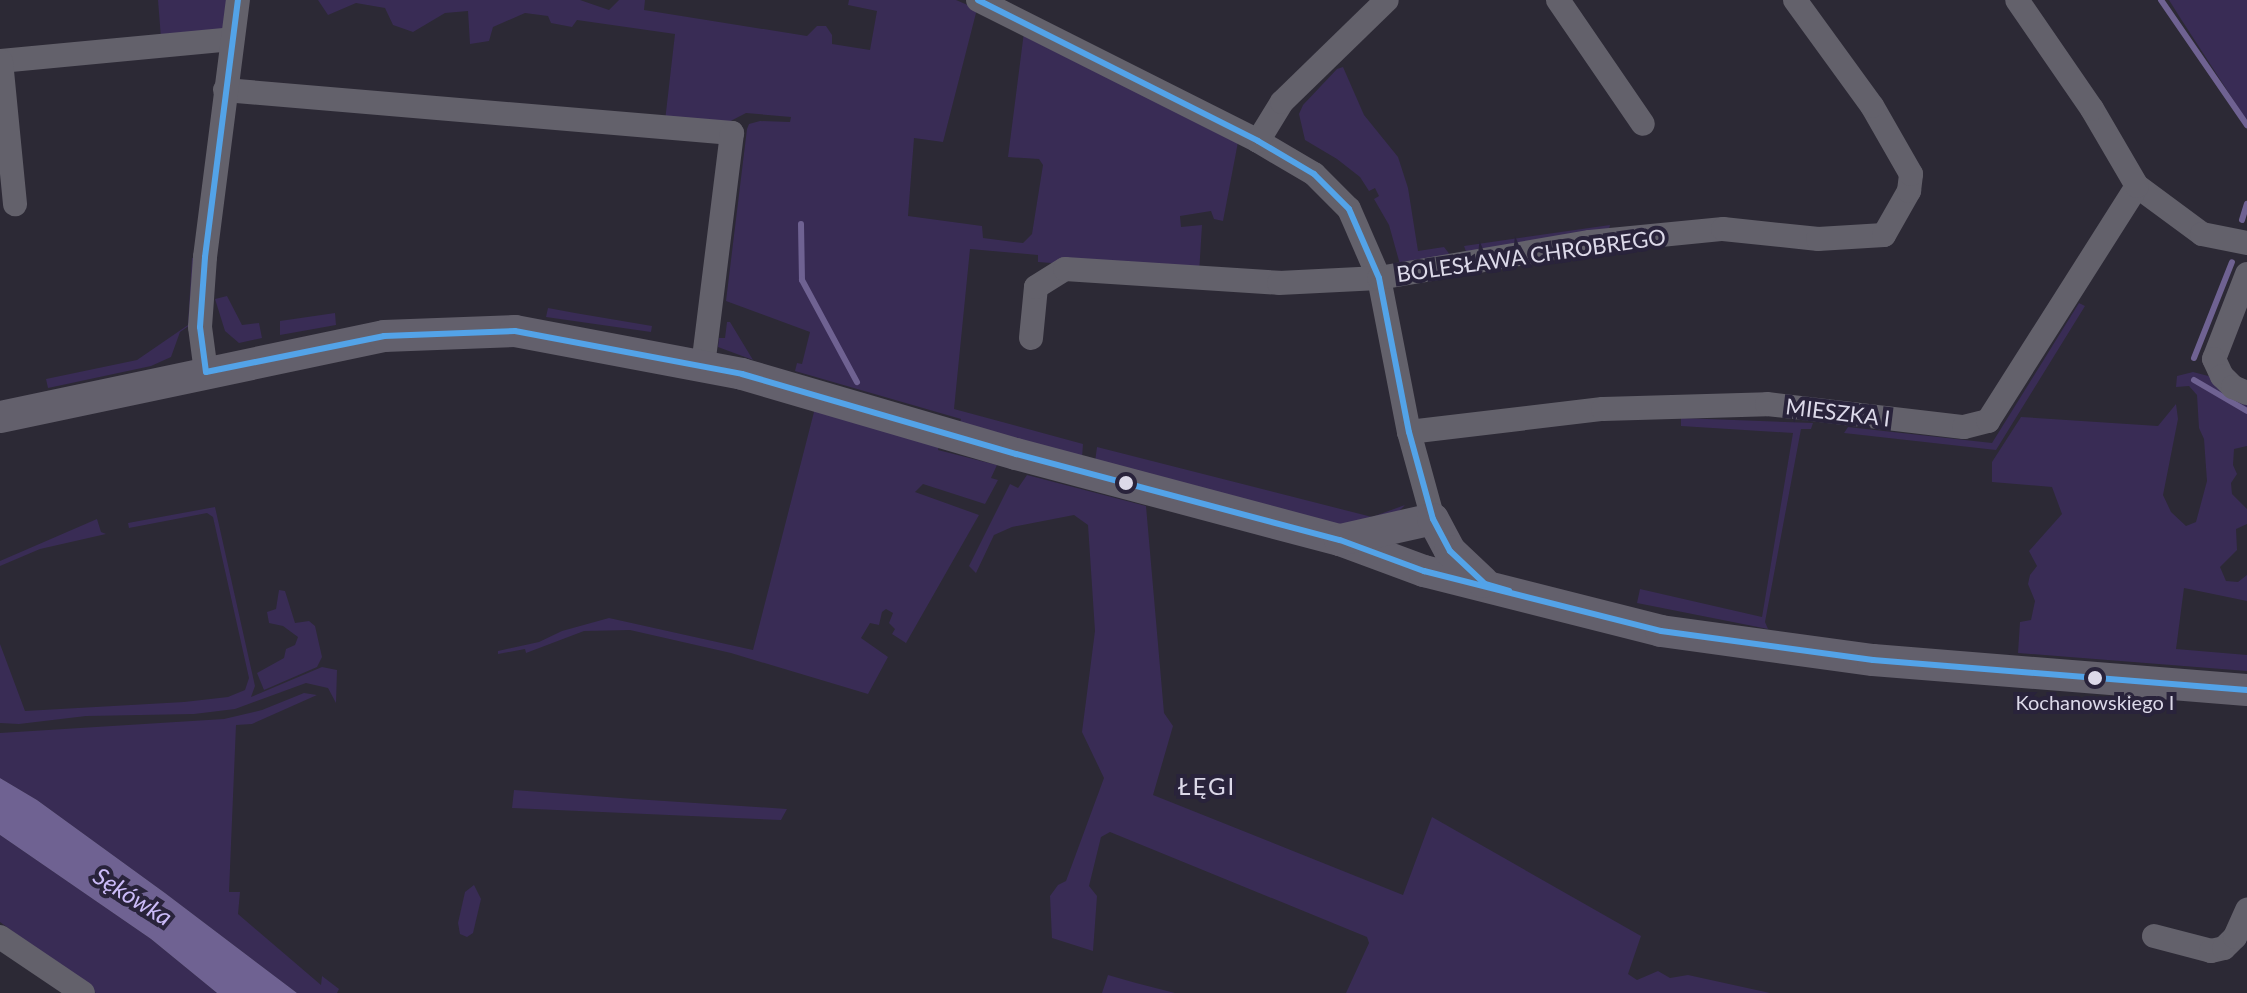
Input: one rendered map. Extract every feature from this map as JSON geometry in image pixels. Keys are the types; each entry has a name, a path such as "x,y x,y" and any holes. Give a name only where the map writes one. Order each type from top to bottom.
{"street":[{"path":"206,372 200,327 225,90 238,0"},
{"path":"978,0 1258,141 1314,174 1349,209 1379,278 1409,432 1438,530 1450,551 1485,584"},
{"path":"1258,141 1282,102 1387,0"},
{"path":"1558,0 1643,124"},
{"name":"BOLESŁAWA CHROBREGO","path":"1379,278 1590,242 1723,229 1818,239 1884,235 1909,191 1911,174 1872,106 1795,0"},
{"path":"2017,0 2092,109 2137,186 2202,234 2247,243"},
{"path":"15,204 1,61 232,39"},
{"path":"225,90 732,133 703,366"},
{"name":"MIESZKA I","path":"1409,432 1603,409 1767,404 1964,427 1988,421 2137,186"},
{"path":"1031,338 1036,287 1065,269 1279,283 1379,278"},
{"path":"2247,274 2214,359 2222,376 2233,387 2247,393"},
{"path":"0,417 384,336 515,331 742,374 1003,451 1340,540 1424,571 1661,631 1816,654 2247,690"},
{"path":"1340,540 1438,530"},
{"path":"1424,571 1438,530"},
{"path":"2154,936 2211,951 2224,948 2235,937 2247,910"},
{"path":"0,937 83,993"}],"shaded area":[{"path":"158,0 231,0 224,30 161,38"},
{"path":"318,0 580,0 609,10 619,0 645,0 644,10 807,36 817,26 826,26 832,35 832,44 870,50 877,11 848,5 849,0 956,0 977,9 943,142 914,138 908,216 982,226 983,238 1023,243 1032,234 1043,165 1039,159 1008,157 1024,32 1238,142 1223,221 1214,219 1211,211 1180,216 1181,227 1202,225 1199,274 1038,262 1038,255 970,249 954,409 1083,444 1082,458 959,426 961,419 795,371 797,363 802,364 810,332 726,301 747,129 749,124 760,121 790,122 791,117 746,113 721,126 665,121 675,34 577,20 572,27 551,23 548,16 525,13 493,27 489,41 470,44 468,11 445,13 413,32 393,25 385,8 356,3 328,15"},
{"path":"2169,0 2247,0 2247,121 2179,16"},
{"path":"1343,67 1364,115 1398,157 1408,188 1418,251 1444,247 1454,260 1401,268 1389,225 1374,199 1379,196 1375,188 1369,191 1360,177 1305,140 1299,114 1303,105 1337,69"},
{"path":"1610,225 1608,234 1468,257 1464,246"},
{"path":"192,258 198,258 190,325 180,332 171,357 151,366 48,388 46,379 137,360 188,325"},
{"path":"227,296 242,325 259,323 262,338 239,343 225,331 215,299"},
{"path":"2079,303 2085,306 1996,450 1844,433 1848,427 1992,443"},
{"path":"548,308 652,326 651,332 546,317"},
{"path":"335,313 336,325 280,335 280,321"},
{"path":"727,322 730,322 753,360 718,347 719,338 725,338"},
{"path":"2193,372 2216,378 2247,399 2247,446 2234,449 2233,465 2237,474 2231,483 2232,494 2247,509 2247,524 2236,529 2237,550 2220,567 2226,581 2238,582 2247,575 2247,601 2184,588 2176,649 2247,655 2247,671 2018,653 2020,622 2031,620 2035,601 2028,584 2037,566 2029,551 2062,514 2052,487 1992,482 1992,462 2021,417 2158,426 2176,404 2178,419 2163,495 2171,512 2186,526 2196,522 2207,481 2204,439 2199,428 2197,395 2189,386 2176,387 2177,376"},
{"path":"815,408 940,443 938,450 997,465 991,478 998,480 985,504 923,484 915,492 979,515 906,643 892,634 895,629 889,623 893,613 886,609 882,612 879,625 870,623 861,638 888,657 868,694 731,653 630,630 584,631 526,653 525,649 498,654 498,651 539,642 562,631 609,618 753,650"},
{"path":"1681,418 1813,423 1811,429 1801,429 1765,622 1768,629 1637,603 1640,589 1762,617 1793,433 1681,426"},
{"path":"1097,447 1372,517 1405,505 1396,514 1353,529 1095,462"},
{"path":"1027,475 1146,506 1164,713 1173,726 1153,795 1403,895 1432,817 1641,936 1628,974 1637,980 1658,971 1670,978 1688,975 1770,993 1346,993 1369,943 1367,937 1110,832 1101,837 1089,886 1097,896 1093,951 1052,938 1050,896 1058,885 1066,881 1104,778 1082,732 1095,631 1088,525 1074,515 1012,527 994,535 976,573 969,566 1010,484 1018,488"},
{"path":"215,507 255,686 251,697 322,667 337,670 336,703 328,688 306,683 235,709 194,714 86,716 19,724 0,723 0,644 25,711 184,702 228,697 245,690 249,678 213,517 207,513 129,528 128,523"},
{"path":"97,519 101,532 106,534 40,549 0,566 0,561"},
{"path":"279,590 285,591 295,623 309,621 315,626 322,657 317,667 264,690 257,673 284,658 286,649 295,645 298,637 283,626 269,623 267,612 276,609"},
{"path":"304,693 317,695 252,724 236,725 229,892 240,892 238,914 321,985 322,976 339,989 337,993 297,993 37,800 0,778 0,733 224,719 262,710"},
{"path":"514,790 787,809 781,820 512,808"},
{"path":"0,835 151,939 217,993 96,993 0,922"},
{"path":"474,885 481,899 473,933 467,937 460,934 458,923 465,892"},
{"path":"1108,975 1136,983 1175,993 1102,993"}],"water":[{"name":"Sękówka","path":"0,778 37,800 297,993 217,993 151,939 0,835"}],"waterway":[{"path":"2161,0 2247,125"},
{"path":"2242,220 2247,204"},
{"path":"801,224 802,280 857,382"},
{"path":"2194,358 2232,262"},
{"path":"2194,380 2247,411"}],"transit line":[{"path":"206,372 200,327 205,257 238,0"},
{"path":"978,0 1258,141 1314,174 1349,209 1379,278 1409,432 1433,519 1450,551 1485,584 1509,591"},
{"path":"206,372 384,336 515,331 742,374 1016,454 1340,540 1424,571 1661,631 1873,660 2247,690"}],"place":[{"name":"Kochanowskiego I","path":"2095,678"}],"district":[{"name":"ŁĘGI","path":"1207,786"}]}
